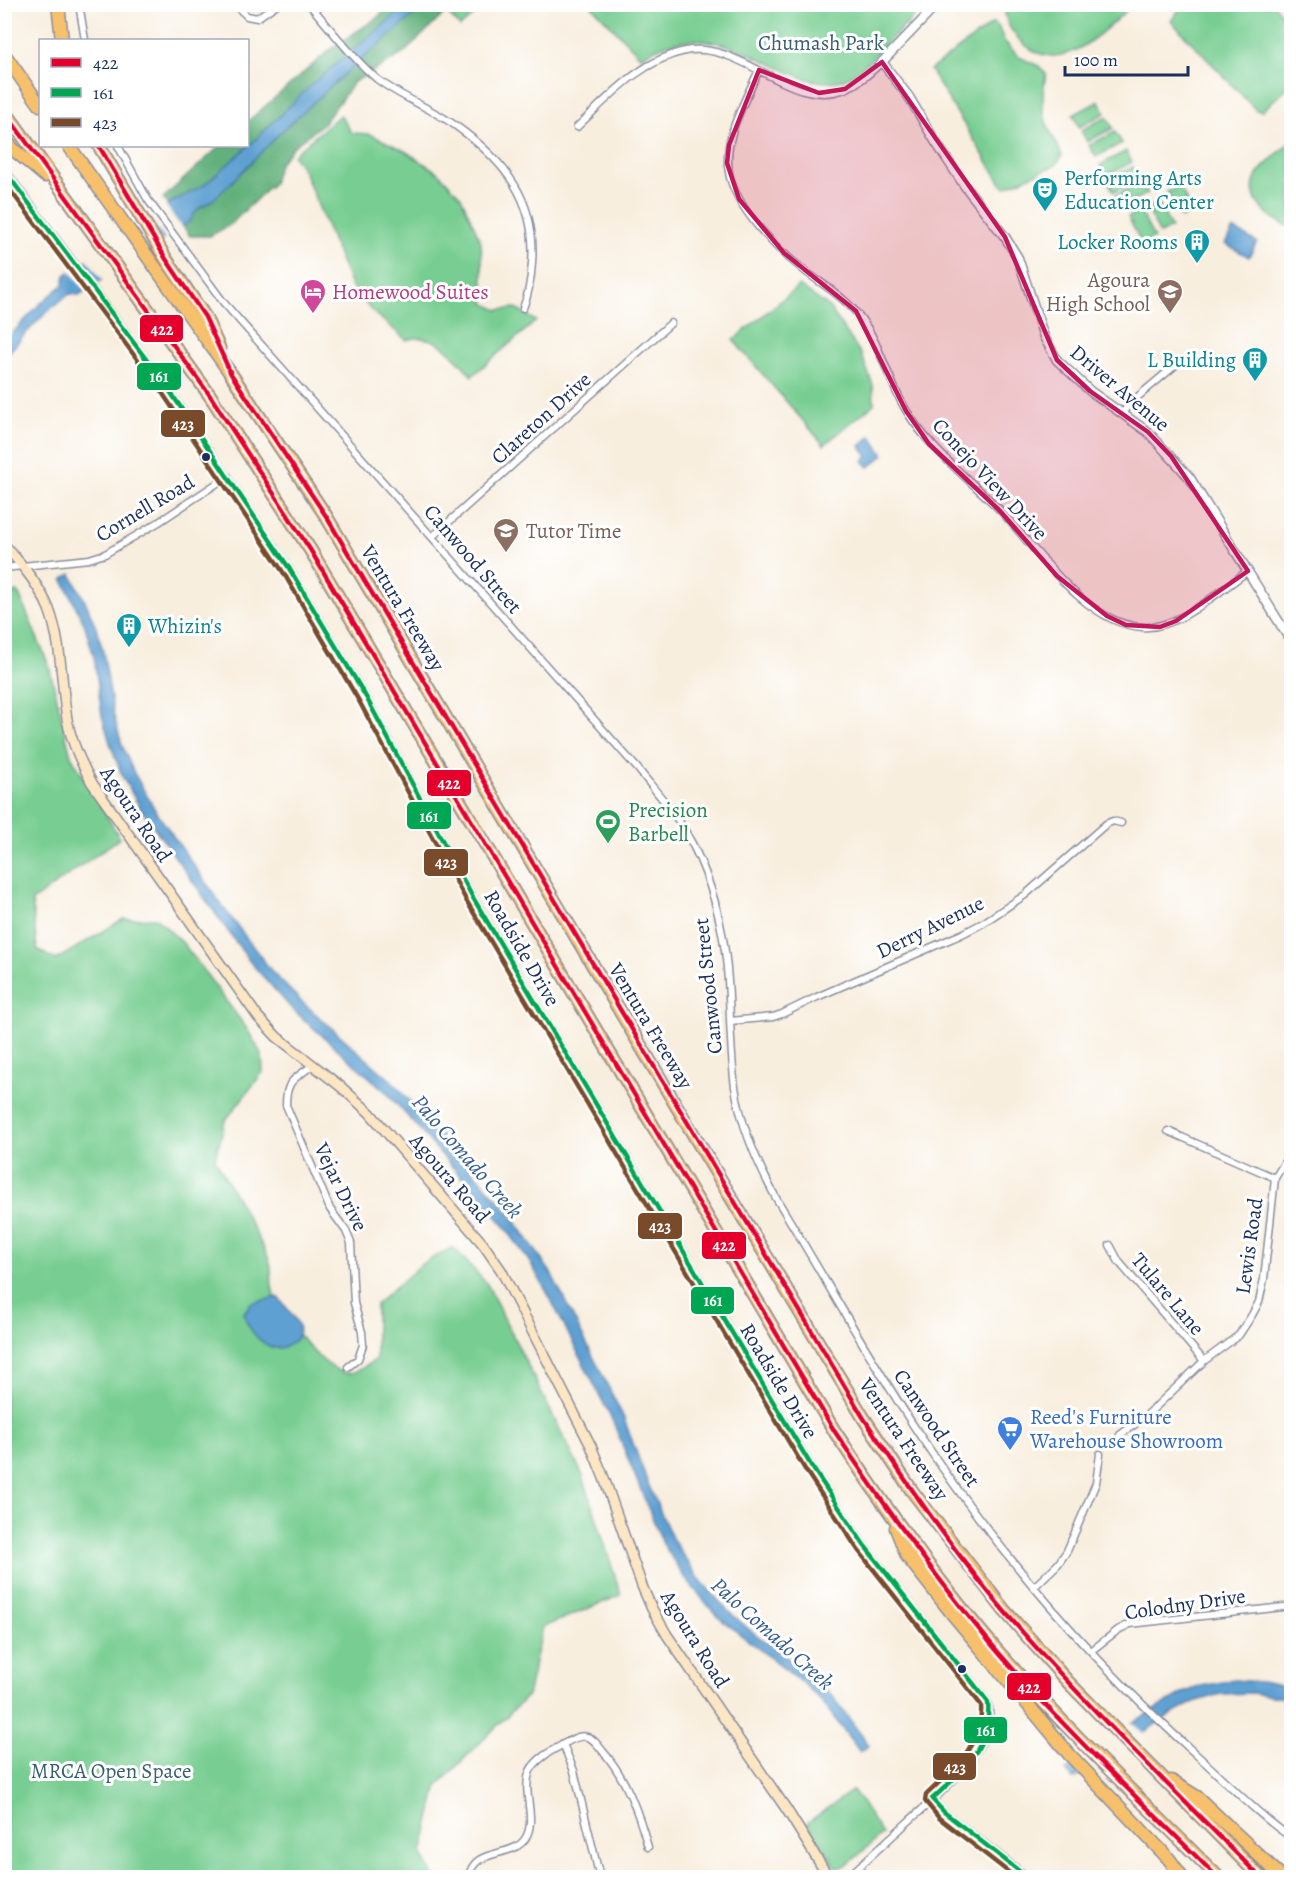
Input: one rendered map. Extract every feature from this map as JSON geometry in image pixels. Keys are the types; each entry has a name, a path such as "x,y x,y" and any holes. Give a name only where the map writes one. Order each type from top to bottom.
{"highway":[{"path":"58,4 62,39"},
{"path":"4,54 39,104"},
{"path":"4,110 211,397 311,551 829,1422 891,1516 1000,1653 1084,1743 1219,1878"},
{"path":"4,138 14,150 59,187"},
{"name":"Ventura Freeway","path":"70,147 231,374 326,516 863,1417 912,1491 1004,1610 1069,1683 1261,1878"},
{"path":"100,147 166,259 205,317 231,374"},
{"path":"891,1516 907,1556 1069,1754 1169,1859 1183,1878"},
{"path":"1154,1770 1197,1797 1283,1878"}],"main road":[{"name":"Agoura Road","path":"4,545 36,583 50,611 59,651 67,721 80,761 92,783 258,1017 278,1037 370,1113 483,1244 501,1270 591,1446 652,1609 829,1878"}],"street":[{"path":"79,4 85,39"},
{"path":"234,4 247,16 257,18 277,4"},
{"path":"309,4 369,71 394,90 456,125 483,147 520,192 531,222 533,248 530,285 523,308"},
{"path":"577,127 629,80 664,57 686,51 708,51 728,56 804,91 819,93 845,89 861,81 882,62 938,4"},
{"name":"Driver Avenue","path":"882,62 909,97 964,185 1005,237 1018,258 1044,337 1057,360 1090,392 1148,432 1190,478 1291,642"},
{"name":"Conejo View Drive","path":"759,70 733,129 729,145 727,163 739,199 764,232 784,253 856,311 871,333 889,378 906,411 929,444 1000,511 1057,576 1085,602 1107,616 1126,624 1160,627 1176,621 1248,571"},
{"name":"Canwood Street","path":"119,147 131,171 174,238 224,303 638,769 681,824 702,866 715,904 726,956 735,1090 749,1141 763,1174 885,1380 968,1503 1034,1587 1141,1703 1268,1822 1292,1838"},
{"name":"Roadside Drive","path":"4,170 155,370 289,568 366,697 472,896 807,1459 864,1545 988,1702 990,1712 986,1731 969,1763 933,1800"},
{"name":"Clareton Drive","path":"432,537 671,323"},
{"path":"1122,413 1128,405 1178,363"},
{"name":"Cornell Road","path":"4,568 89,559 105,554 159,522 228,476"},
{"name":"Derry Avenue","path":"730,1021 782,1014 843,985 950,940 983,923 1025,895 1106,824 1120,823"},
{"name":"Vejar Drive","path":"313,1065 291,1081 286,1091 286,1105 330,1209 346,1231 351,1243 354,1303 362,1332 363,1346 358,1359 348,1367"},
{"path":"1168,1131 1275,1178"},
{"name":"Lewis Road","path":"1120,1435 1152,1410 1204,1361 1239,1335 1259,1302 1264,1279 1275,1178 1292,1150"},
{"name":"Tulare Lane","path":"1110,1245 1119,1262 1204,1361"},
{"path":"1034,1587 1058,1564 1067,1551 1096,1483 1100,1454"},
{"name":"Colodny Drive","path":"1091,1651 1118,1630 1130,1624 1292,1606"},
{"path":"469,1878 472,1867 478,1860 518,1846 529,1832 528,1779 534,1765 563,1744 586,1736 594,1740 608,1756 630,1794 648,1847"},
{"path":"563,1744 574,1771 600,1878"},
{"path":"847,1878 933,1800 944,1812 1029,1878"}],"highlighted area":[{"path":"882,62 1005,237 1057,360 1090,391 1148,432 1171,456 1248,571 1176,621 1160,627 1126,625 1107,616 1057,576 1000,511 929,444 906,411 856,311 784,253 739,199 727,163 729,145 759,70 819,93 845,89"}],"green space":[{"path":"1004,4 1133,5 1082,47 1053,56 1039,53 1019,40 1007,22"},
{"path":"1183,4 1275,5 1291,30 1291,84 1262,111 1256,110 1171,21"},
{"path":"389,5 447,5 443,8 446,12 403,54 354,82 324,123 293,147 279,164 273,183 230,225 210,236 190,236 163,198 219,147 249,147 249,120 333,47 377,18"},
{"path":"447,5 485,5 460,27 443,8"},
{"name":"Chumash Park","path":"591,5 925,5 858,71 849,77 827,82 805,78 730,46 702,41 673,43 641,57"},
{"path":"993,23 998,26 1004,41 1019,57 1039,66 1046,74 1043,97 1044,115 1062,156 1056,165 1005,187 930,70"},
{"path":"1099,101 1105,113 1079,127 1073,115"},
{"path":"340,115 352,133 370,134 405,151 439,173 461,197 481,242 484,303 498,310 516,308 536,321 472,376 451,353 435,342 417,338 406,340 371,310 351,286 304,171 293,155"},
{"path":"1107,117 1113,128 1087,142 1081,130"},
{"path":"1115,132 1122,143 1096,157 1089,145"},
{"path":"1291,141 1291,228 1276,220 1262,208 1254,193 1254,185 1260,171"},
{"path":"1126,151 1132,162 1106,176 1100,165"},
{"path":"1133,167 1140,178 1114,192 1107,180"},
{"path":"1141,182 1148,193 1122,207 1115,196"},
{"path":"1179,186 1193,212 1181,218 1167,192"},
{"path":"1158,202 1171,228 1160,234 1146,208"},
{"path":"1140,211 1154,238 1142,244 1128,217"},
{"path":"799,286 829,307 861,354 873,385 874,404 824,445 733,340"},
{"name":"MRCA Open Space","path":"18,592 49,666 71,756 120,838 32,901 37,949 56,960 123,919 156,918 183,943 247,1029 262,1055 263,1072 225,1121 215,1158 269,1259 276,1301 292,1327 327,1363 348,1373 359,1370 376,1359 376,1304 423,1263 453,1247 487,1284 583,1476 621,1595 543,1627 527,1696 438,1785 422,1854 434,1877 5,1877 4,594"},
{"path":"853,1790 882,1834 846,1866 837,1868 807,1823"}],"water":[{"path":"408,5 426,5 281,132 213,200 198,209 189,222 79,295 70,294 36,323 5,357 5,341 42,302 63,285 65,275 167,205 204,185 249,147 312,84"},
{"path":"1233,229 1257,242 1249,257 1225,244"},
{"path":"871,436 884,455 869,467 863,461 868,456 860,446"},
{"path":"71,574 97,630 122,745 134,773 157,813 273,973 301,1001 393,1082 509,1212 551,1273 623,1416 649,1486 673,1540 697,1576 726,1609 751,1631 815,1678 833,1697 869,1745 860,1752 823,1703 805,1685 718,1617 684,1577 663,1544 613,1422 549,1296 531,1264 503,1224 386,1092 292,1009 250,962 141,809 123,778 102,716 94,657 85,626 63,580"},
{"path":"278,1297 293,1316 299,1329 298,1335 291,1344 275,1348 256,1337 244,1313 251,1303"},
{"path":"1234,1680 1262,1682 1291,1688 1291,1699 1253,1693 1221,1694 1194,1702 1167,1717 1077,1777 1073,1779 1066,1771 1132,1723 1183,1693 1201,1686"}],"pier":[{"path":"164,203 184,231 167,242 147,215"},
{"path":"146,216 163,245 104,282 86,258"},
{"path":"82,261 100,285 87,293 69,270"},
{"path":"1130,1721 1145,1736 1083,1778 1070,1763"}],"transit line":[{"name":"422","path":"4,111 211,397 311,551 835,1432 893,1517 976,1626 1024,1682 1218,1878"},
{"name":"422","path":"100,147 166,259 205,317 231,374 326,516 863,1417 949,1541 1035,1647 1098,1714 1261,1878"},
{"name":"161","path":"4,170 167,387 289,568 366,697 472,896 812,1467 864,1545 988,1702 988,1718 980,1745 964,1768 932,1799 944,1812 1028,1878"},
{"name":"423","path":"4,182 161,391 283,572 359,701 466,900 806,1471 858,1550 981,1705 981,1719 972,1744 956,1766 926,1795 925,1801 939,1818 1016,1878"}],"place":[{"name":"Performing Arts Education Center","path":"1045,213"},
{"name":"Locker Rooms","path":"1197,265"},
{"name":"Homewood Suites","path":"313,315"},
{"name":"Agoura High School","path":"1170,315"},
{"name":"L Building","path":"1255,383"},
{"name":"Tutor Time","path":"506,554"},
{"name":"Whizin's","path":"129,649"},
{"name":"Precision Barbell","path":"608,845"},
{"name":"Reed's Furniture Warehouse Showroom","path":"1010,1452"}],"water label":[{"name":"Palo Comado Creek","path":"468,1156"},
{"name":"Palo Comado Creek","path":"773,1633"}]}
